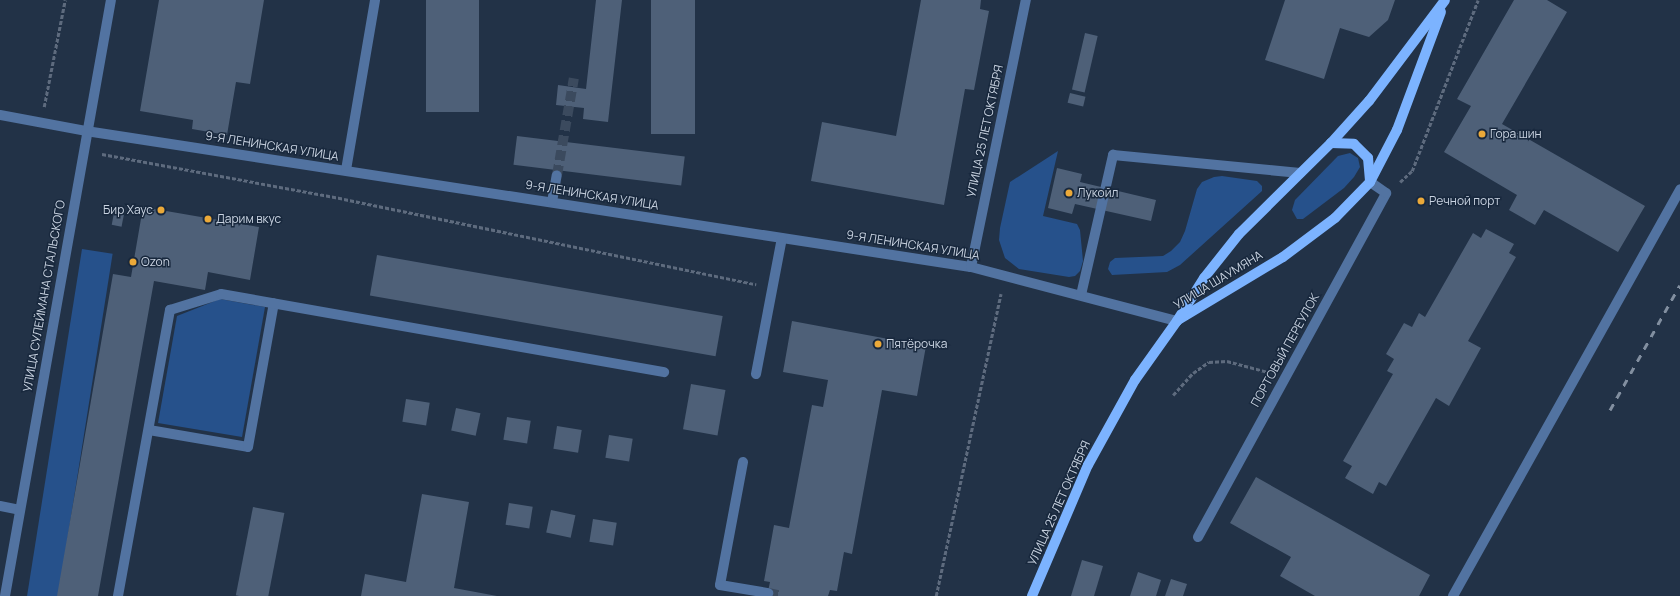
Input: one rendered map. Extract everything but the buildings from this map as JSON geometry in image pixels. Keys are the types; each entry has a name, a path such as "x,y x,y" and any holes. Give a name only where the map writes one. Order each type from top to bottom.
{"main road":[{"name":"УЛИЦА ШАУМЯНА","path":"1177,321 1204,278 1240,234 1331,143 1369,102 1445,0"},
{"name":"УЛИЦА ШАУМЯНА","path":"1177,321 1283,257 1335,218 1370,182 1397,130 1445,0"},
{"path":"1331,143 1354,144 1368,158 1370,182"},
{"name":"УЛИЦА 25 ЛЕТ ОКТЯБРЯ","path":"1032,596 1088,465 1135,380 1177,321"}],"street":[{"name":"УЛИЦА СУЛЕЙМАНА СТАЛЬСКОГО","path":"5,596 86,131 111,0"},
{"path":"346,170 375,0"},
{"name":"УЛИЦА 25 ЛЕТ ОКТЯБРЯ","path":"971,267 1026,0"},
{"name":"9-Я ЛЕНИНСКАЯ УЛИЦА","path":"0,115 86,131 971,267 1177,321"},
{"path":"1081,295 1113,155 1300,173"},
{"path":"552,202 557,175"},
{"path":"1370,182 1386,193"},
{"path":"1453,596 1680,189"},
{"name":"ПОРТОВЫЙ ПЕРЕУЛОК","path":"1198,537 1386,193"},
{"path":"756,374 782,238"},
{"path":"118,596 170,310 220,294 664,372"},
{"path":"149,430 248,448 274,303"},
{"path":"743,462 720,585 768,594"},
{"path":"0,506 20,510"}],"path":[{"path":"41,123 65,0"},
{"path":"1386,193 1412,171 1478,0"},
{"path":"83,150 344,199 772,288"},
{"path":"936,596 1005,276"},
{"path":"1173,395 1193,373 1208,362 1227,361 1285,377"}],"shaded area":[{"path":"1058,151 1043,216 1077,224 1080,230 1083,261 1080,271 1075,276 1069,277 1019,269 1005,258 999,240 1000,228 1010,182"},
{"path":"1350,153 1358,158 1360,167 1354,177 1344,188 1303,219 1297,219 1292,210 1295,200 1338,156"},
{"path":"1222,176 1257,181 1262,186 1262,191 1180,265 1167,272 1112,275 1108,269 1110,262 1115,258 1163,256 1171,251 1180,242 1185,231 1197,189 1202,182 1214,177"},
{"path":"82,249 113,254 58,596 27,596"},
{"path":"220,299 265,307 242,437 158,423 177,316"}],"tunnel":[{"path":"557,175 574,78"},
{"path":"768,593 782,596"}],"railway":[{"path":"1610,410 1680,285"}],"place":[{"name":"Гора шин","path":"1482,134"},
{"name":"Лукойл","path":"1069,193"},
{"name":"Речной порт","path":"1421,201"},
{"name":"Бир Хаус","path":"161,210"},
{"name":"Дарим вкус","path":"208,219"},
{"name":"Ozon","path":"133,262"},
{"name":"Пятёрочка","path":"878,344"}]}
